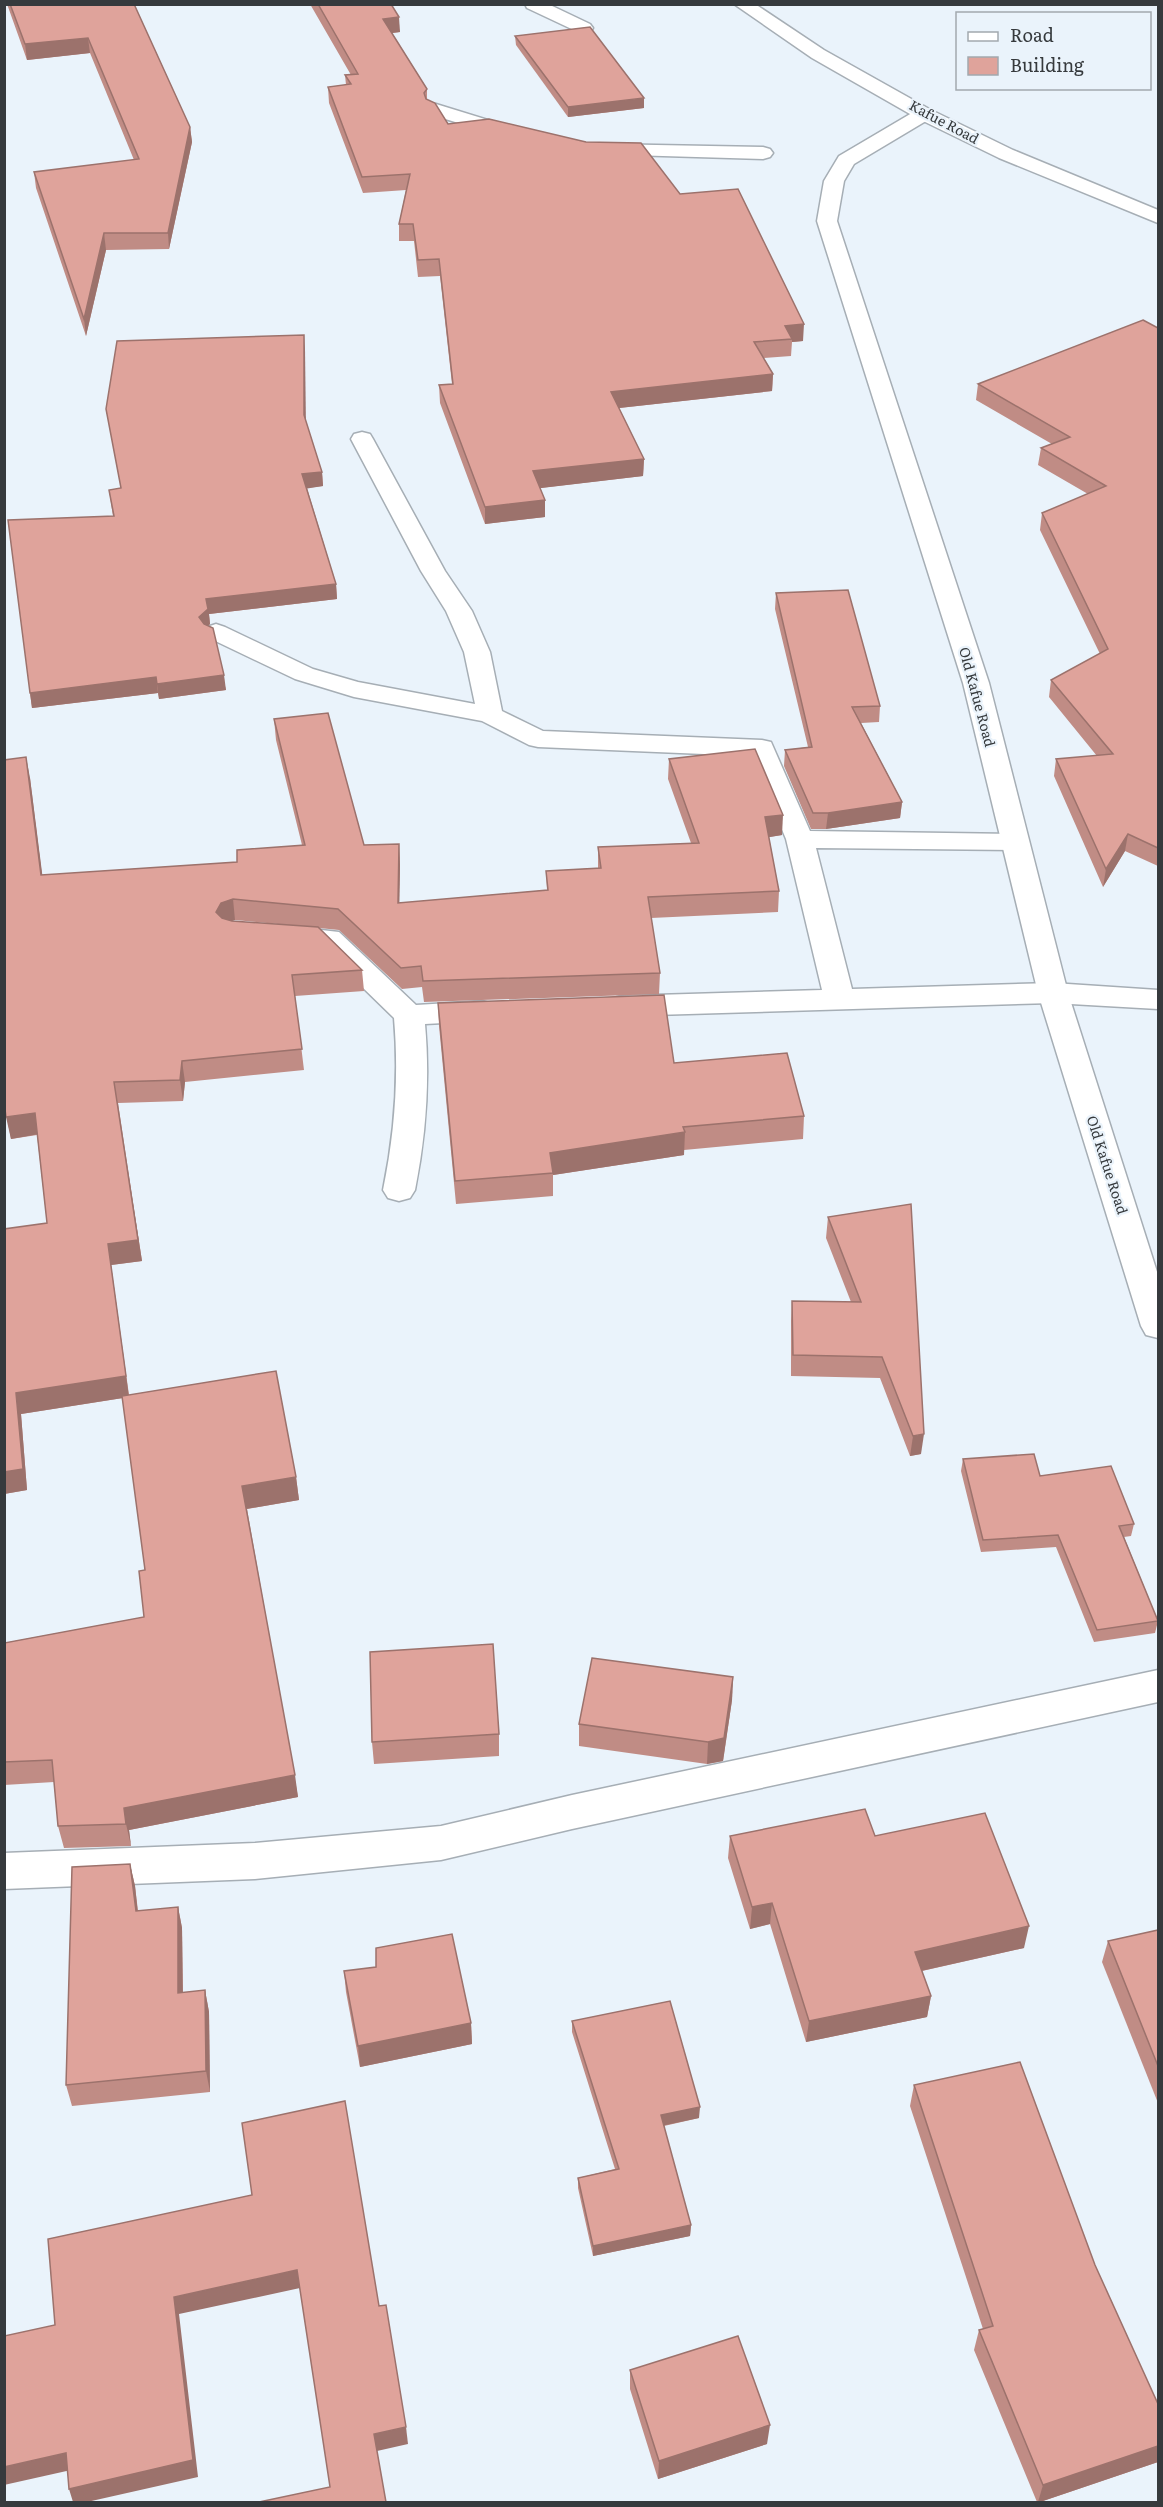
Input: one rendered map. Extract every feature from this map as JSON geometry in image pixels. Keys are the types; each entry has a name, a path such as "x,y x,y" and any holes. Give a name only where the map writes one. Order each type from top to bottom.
{"main road":[{"path":"533,4 584,28"},
{"name":"Kafue Road","path":"742,4 818,54 924,114 1006,154 1158,217"},
{"path":"436,110 538,140"},
{"name":"Old Kafue Road","path":"924,114 846,160 834,181 827,221 976,683 1053,993 1158,1326"},
{"path":"587,150 763,153"},
{"path":"362,439 459,612 477,652 490,715"},
{"path":"216,632 304,674 354,689 490,715 538,739 762,748 778,793 800,839 839,998"},
{"path":"800,839 1015,842"},
{"path":"259,933 329,938 409,1015 413,1050 413,1103 410,1140 399,1190"},
{"path":"600,1007 1053,993 1158,1000"},
{"path":"409,1015 505,1010"},
{"path":"4,1871 255,1861 441,1843 572,1812 1158,1686"}],"building":[{"path":"10,4 134,4 190,127 168,233 104,233 84,319 34,172 139,159 88,38 25,44"},
{"path":"318,4 391,4 399,17 383,19 427,89 424,93 426,99 435,103 448,124 489,119 586,142 641,143 680,194 738,189 804,324 785,326 792,339 754,342 773,374 611,392 644,459 533,471 545,500 485,507 439,385 453,384 439,259 418,260 413,224 399,224 410,174 362,177 328,87 351,84 345,75 358,74"},
{"path":"590,27 644,98 568,107 515,36"},
{"path":"1143,320 1158,328 1158,848 1128,834 1106,869 1056,759 1113,754 1051,680 1108,649 1042,513 1106,486 1041,448 1070,437 978,384"},
{"path":"304,335 304,415 322,472 302,474 336,584 206,599 208,609 199,617 204,624 213,628 224,675 157,684 156,677 30,693 8,520 114,516 109,490 121,488 106,409 117,341"},
{"path":"848,590 880,706 852,707 902,802 828,813 813,813 785,750 812,747 776,593"},
{"path":"328,713 364,845 399,844 398,903 548,890 546,871 601,868 598,847 699,843 669,759 755,749 783,815 765,817 779,891 648,897 660,973 423,981 421,966 401,968 338,909 233,899 221,903 216,912 222,918 232,921 318,927 362,970 292,975 302,1049 182,1061 180,1080 114,1082 138,1240 108,1244 126,1376 16,1393 23,1469 4,1472 4,1229 47,1223 35,1113 6,1117 4,1101 4,760 26,757 41,875 237,862 237,850 305,845 274,719"},
{"path":"664,995 674,1063 787,1053 804,1116 683,1127 685,1132 550,1153 553,1173 455,1181 438,1003"},
{"path":"911,1204 924,1434 913,1436 882,1357 793,1355 792,1301 861,1302 828,1217"},
{"path":"276,1371 296,1477 242,1486 295,1775 124,1808 126,1824 58,1826 52,1760 4,1762 4,1643 144,1617 139,1571 145,1570 122,1396"},
{"path":"1034,1454 1040,1476 1111,1466 1134,1524 1119,1526 1158,1621 1097,1630 1058,1535 983,1540 963,1459"},
{"path":"493,1644 499,1734 372,1742 370,1652"},
{"path":"592,1658 733,1677 724,1738 708,1742 579,1724"},
{"path":"865,1809 875,1836 985,1813 1029,1926 915,1952 931,1996 809,2021 772,1903 752,1907 730,1836"},
{"path":"130,1864 136,1911 178,1907 178,1993 205,1990 206,2071 66,2085 72,1867"},
{"path":"1158,1930 1158,2066 1108,1941"},
{"path":"452,1934 471,2023 358,2046 344,1971 376,1967 376,1948"},
{"path":"670,2001 700,2107 661,2115 691,2225 593,2246 578,2178 619,2169 572,2021"},
{"path":"1020,2062 1095,2265 1158,2404 1158,2446 1043,2485 979,2330 993,2326 914,2085"},
{"path":"345,2101 379,2306 386,2305 406,2427 374,2434 386,2502 259,2502 330,2487 297,2270 174,2297 193,2460 69,2489 66,2453 4,2467 4,2336 55,2325 48,2239 252,2195 242,2123"},
{"path":"738,2336 770,2425 659,2461 630,2370"}]}
